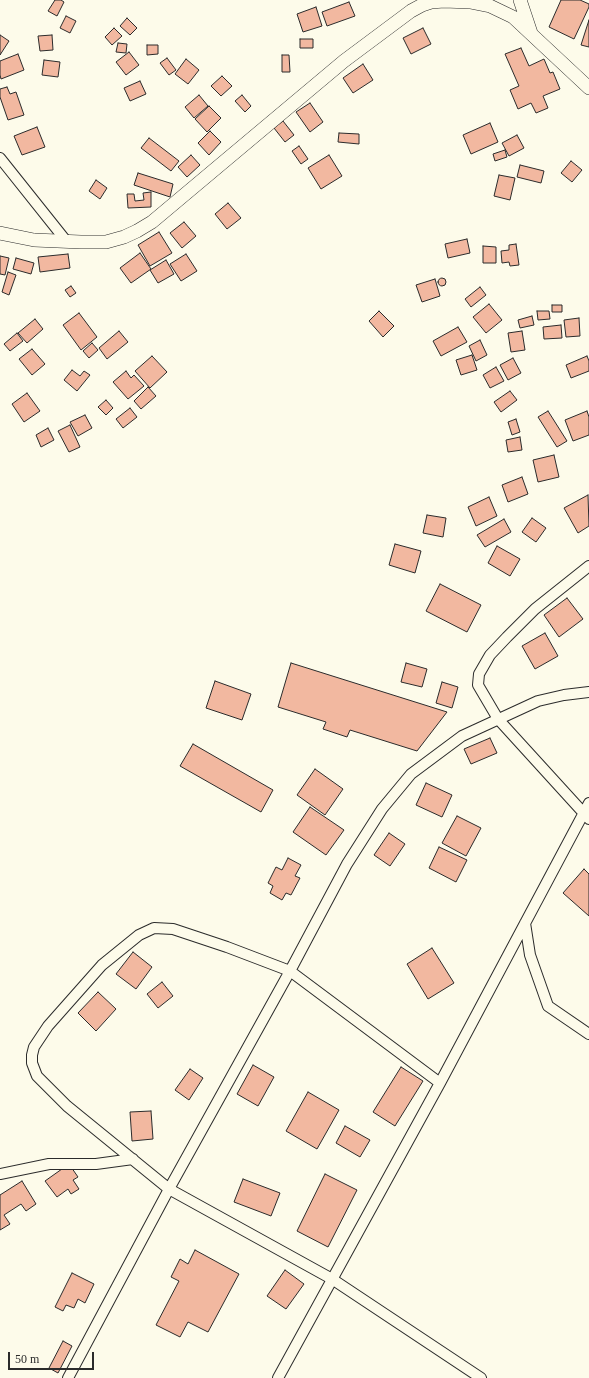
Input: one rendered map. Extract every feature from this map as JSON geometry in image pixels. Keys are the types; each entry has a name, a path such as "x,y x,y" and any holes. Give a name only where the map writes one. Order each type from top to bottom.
{"street":[{"path":"0,233 34,240 106,242 124,237 137,231 152,222 344,61 422,5 431,2 445,0 492,3 513,17 589,88"},
{"path":"520,0 532,35"},
{"path":"0,158 67,242"},
{"path":"586,816 498,719 478,685 479,674 490,655 534,609 589,566"},
{"path":"68,1378 169,1189 290,971 347,864 382,809 411,774 462,736 538,701 564,695 589,692"},
{"path":"278,1378 440,1083 525,924 586,816 589,803"},
{"path":"525,924 530,955 548,1006 589,1034"},
{"path":"440,1083 290,971 173,929 154,928 139,935 102,965 48,1026 34,1047 32,1055 32,1063 37,1076 67,1106 169,1189 332,1279 481,1378"},
{"path":"0,1174 49,1164 96,1164 133,1159"}],"building":[{"path":"55,0 61,0 64,2 57,16 48,11"},
{"path":"561,0 580,0 589,4 574,39 549,27"},
{"path":"349,2 355,16 327,26 322,12"},
{"path":"316,7 322,26 303,32 297,14"},
{"path":"66,16 76,21 70,33 60,28"},
{"path":"127,18 137,28 130,35 120,26"},
{"path":"589,20 589,47 581,45"},
{"path":"114,28 122,36 112,45 105,37"},
{"path":"423,28 431,44 411,54 403,38"},
{"path":"0,35 9,41 0,55"},
{"path":"52,35 53,50 40,51 38,36"},
{"path":"300,39 313,39 313,48 300,48"},
{"path":"118,43 127,44 126,53 116,52"},
{"path":"147,45 158,45 158,54 147,55"},
{"path":"521,48 529,66 544,59 550,73 553,72 560,89 543,96 548,108 536,113 531,103 518,109 510,90 519,86 505,54"},
{"path":"129,52 139,65 126,75 116,62"},
{"path":"18,54 24,70 1,79 0,61"},
{"path":"282,55 289,55 290,72 282,72"},
{"path":"167,58 176,70 169,75 160,63"},
{"path":"186,59 199,70 188,84 175,74"},
{"path":"44,60 60,62 58,77 42,75"},
{"path":"363,64 373,80 353,93 343,78"},
{"path":"222,76 232,86 221,96 211,86"},
{"path":"140,81 146,94 130,101 124,88"},
{"path":"7,87 10,94 16,92 24,115 8,120 0,97 0,89"},
{"path":"199,95 208,106 194,118 185,107"},
{"path":"242,95 251,106 245,112 235,101"},
{"path":"310,103 323,122 310,132 296,112"},
{"path":"209,106 221,118 207,132 195,119"},
{"path":"283,121 294,135 285,142 274,128"},
{"path":"490,123 498,142 471,154 463,135"},
{"path":"37,127 45,147 22,155 14,136"},
{"path":"210,131 221,142 209,155 198,143"},
{"path":"339,133 359,134 359,144 338,142"},
{"path":"517,135 524,148 509,156 502,143"},
{"path":"149,138 179,161 171,171 141,148"},
{"path":"299,146 308,159 301,164 292,151"},
{"path":"505,150 507,157 495,161 493,154"},
{"path":"191,155 200,165 187,177 178,167"},
{"path":"329,155 342,176 321,189 308,168"},
{"path":"571,161 582,170 572,182 561,173"},
{"path":"520,165 544,171 541,183 517,177"},
{"path":"138,173 173,184 170,197 134,185"},
{"path":"499,175 515,178 510,200 494,196"},
{"path":"96,180 107,188 100,199 89,191"},
{"path":"151,192 151,207 128,208 127,194 134,194 135,201 144,200 143,193"},
{"path":"228,203 241,218 227,229 215,214"},
{"path":"184,222 196,236 182,248 170,233"},
{"path":"159,232 172,253 150,266 138,245"},
{"path":"467,239 470,253 448,258 445,244"},
{"path":"516,244 519,265 510,266 509,262 502,263 501,251 509,250 509,245"},
{"path":"483,246 496,247 496,263 483,263"},
{"path":"140,253 151,269 131,283 120,268"},
{"path":"68,254 70,268 40,272 38,257"},
{"path":"186,254 197,271 181,281 170,264"},
{"path":"0,256 9,258 5,275 0,274"},
{"path":"16,258 34,263 31,274 13,269"},
{"path":"166,260 174,274 158,283 150,270"},
{"path":"8,272 16,275 9,295 2,292"},
{"path":"442,278 445,279 445,285 442,286 439,285 438,282 439,279"},
{"path":"435,279 440,296 422,302 416,285"},
{"path":"71,286 76,293 70,297 65,290"},
{"path":"480,287 486,295 471,307 465,299"},
{"path":"489,304 502,320 486,333 473,317"},
{"path":"552,305 562,305 562,312 552,312"},
{"path":"379,311 394,326 383,337 369,321"},
{"path":"537,311 549,311 550,319 538,320"},
{"path":"79,313 97,337 81,350 63,325"},
{"path":"532,316 534,325 520,328 518,320"},
{"path":"579,318 580,336 566,337 564,320"},
{"path":"35,319 43,329 27,343 18,333"},
{"path":"561,325 562,338 544,339 543,327"},
{"path":"458,327 467,342 441,356 433,341"},
{"path":"119,331 128,342 107,359 99,348"},
{"path":"522,331 525,350 511,352 508,333"},
{"path":"17,333 23,341 10,351 4,344"},
{"path":"480,340 487,355 476,361 469,346"},
{"path":"92,343 98,350 89,358 83,351"},
{"path":"32,349 45,364 32,375 19,359"},
{"path":"472,355 477,370 461,375 456,360"},
{"path":"152,356 167,372 150,388 135,371"},
{"path":"587,356 589,361 589,371 571,378 566,365"},
{"path":"513,358 521,373 508,380 500,365"},
{"path":"496,367 504,381 490,388 483,375"},
{"path":"72,370 80,376 84,371 90,375 77,391 64,380"},
{"path":"126,371 131,378 134,375 144,386 128,399 113,382"},
{"path":"148,387 156,396 141,409 134,401"},
{"path":"510,391 517,400 501,412 494,402"},
{"path":"27,393 40,411 24,422 12,404"},
{"path":"106,400 113,408 106,415 98,407"},
{"path":"130,408 137,417 123,428 116,419"},
{"path":"548,411 567,441 557,447 538,417"},
{"path":"587,411 589,417 589,435 573,441 565,420"},
{"path":"85,415 92,428 78,436 70,422"},
{"path":"516,419 520,432 512,435 508,422"},
{"path":"70,425 80,447 69,452 58,431"},
{"path":"48,428 54,440 41,447 36,435"},
{"path":"520,437 522,450 508,452 506,440"},
{"path":"554,455 559,477 538,482 533,460"},
{"path":"522,477 528,494 508,502 502,485"},
{"path":"588,495 589,526 578,533 564,508"},
{"path":"489,497 497,516 476,526 468,507"},
{"path":"427,515 446,518 443,537 423,533"},
{"path":"532,518 546,528 536,542 522,532"},
{"path":"504,519 511,532 485,547 477,535"},
{"path":"395,544 421,551 415,573 389,565"},
{"path":"497,546 520,559 510,576 488,563"},
{"path":"440,584 481,605 467,632 426,611"},
{"path":"567,598 583,619 559,637 544,615"},
{"path":"545,633 558,656 535,669 522,646"},
{"path":"291,663 447,712 417,751 350,730 347,737 323,729 326,722 278,707"},
{"path":"406,663 427,669 422,687 401,682"},
{"path":"215,681 251,694 242,720 206,708"},
{"path":"442,682 458,687 452,708 436,703"},
{"path":"490,738 497,753 471,764 464,749"},
{"path":"193,744 273,790 261,812 180,766"},
{"path":"315,769 343,789 325,815 297,795"},
{"path":"426,783 452,795 442,817 416,805"},
{"path":"310,807 344,830 326,855 293,832"},
{"path":"457,816 481,828 466,856 442,843"},
{"path":"389,833 405,844 390,866 374,855"},
{"path":"439,847 467,860 456,882 429,868"},
{"path":"288,858 301,865 295,876 300,878 291,895 286,893 282,900 270,893 273,886 268,883 276,867 282,870"},
{"path":"584,869 589,874 589,916 563,893"},
{"path":"432,948 454,983 428,999 407,964"},
{"path":"133,952 152,967 136,989 116,974"},
{"path":"162,982 173,996 158,1008 147,994"},
{"path":"98,992 116,1009 96,1031 78,1013"},
{"path":"253,1065 274,1077 258,1106 237,1094"},
{"path":"401,1067 423,1081 395,1126 373,1112"},
{"path":"190,1069 203,1078 189,1100 175,1090"},
{"path":"308,1092 339,1110 317,1149 286,1131"},
{"path":"151,1111 153,1139 132,1141 130,1112"},
{"path":"345,1126 370,1140 360,1157 336,1143"},
{"path":"69,1164 78,1177 73,1180 79,1189 71,1194 68,1189 57,1197 45,1181"},
{"path":"325,1174 357,1190 328,1247 297,1231"},
{"path":"243,1179 280,1193 271,1216 234,1202"},
{"path":"22,1181 36,1204 26,1211 21,1204 4,1215 10,1224 0,1230 0,1195"},
{"path":"195,1250 239,1274 208,1332 188,1322 180,1337 156,1325 179,1281 171,1277 180,1259 188,1264"},
{"path":"285,1270 304,1284 286,1309 267,1296"},
{"path":"72,1273 94,1284 85,1303 78,1299 74,1308 66,1305 63,1311 55,1307"},
{"path":"63,1341 72,1346 58,1373 49,1368"}]}
